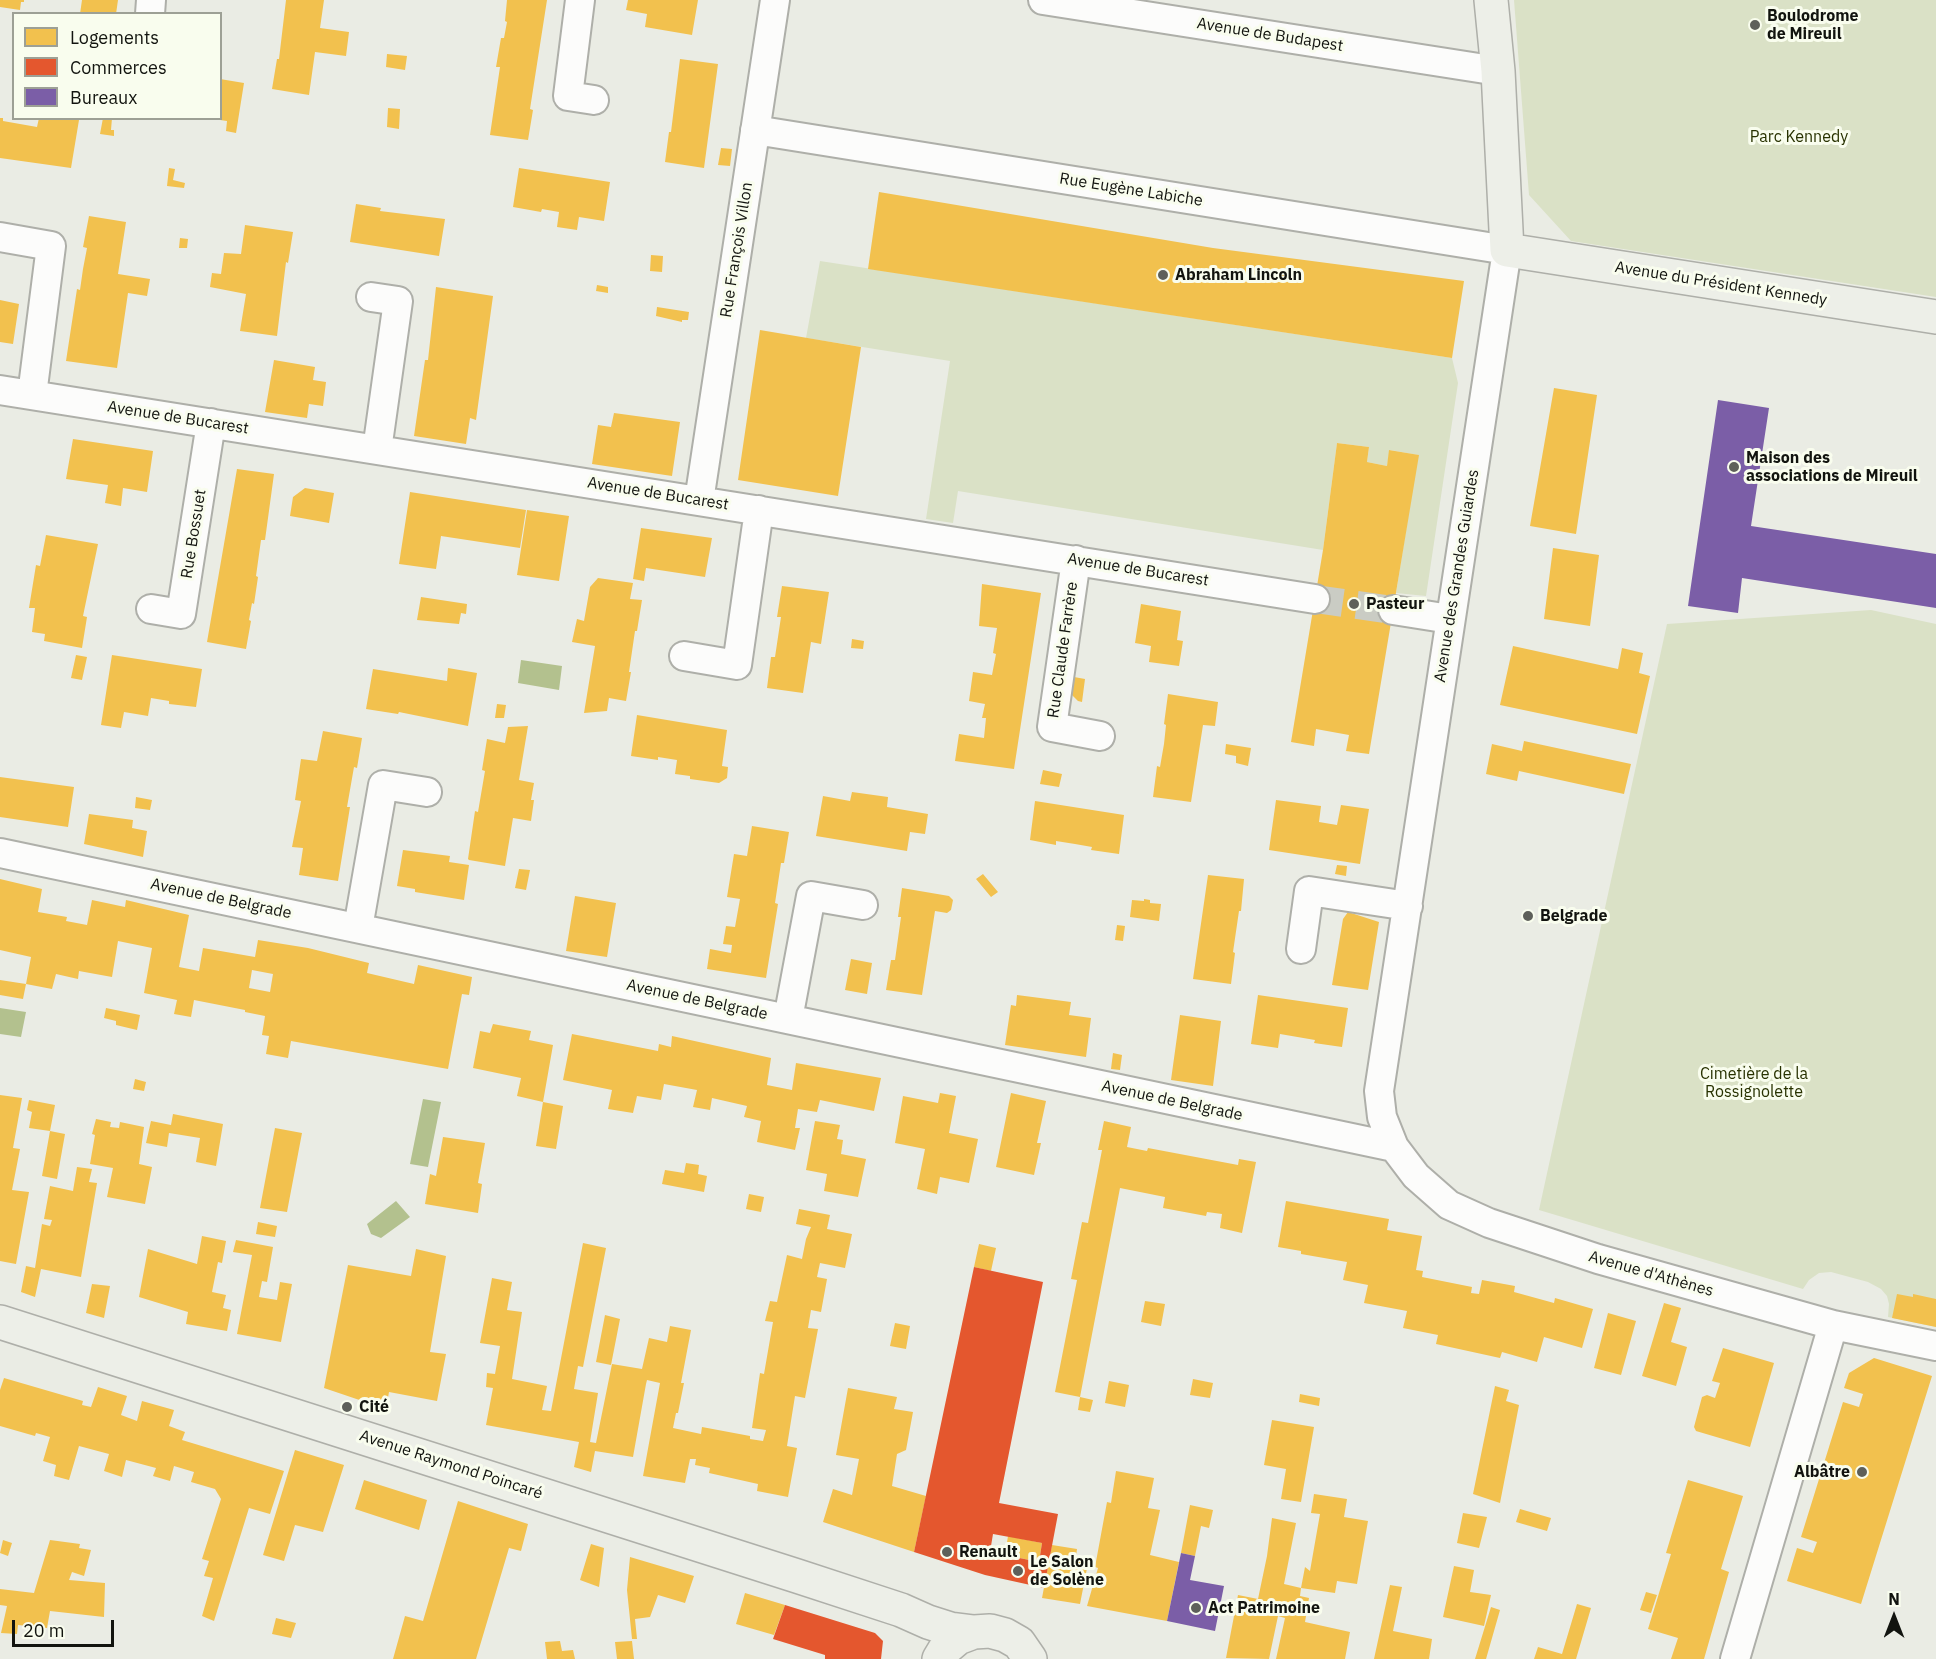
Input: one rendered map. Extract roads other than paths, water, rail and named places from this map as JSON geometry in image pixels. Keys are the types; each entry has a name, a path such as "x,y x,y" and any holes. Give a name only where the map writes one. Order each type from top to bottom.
{"main road":[{"name":"Avenue des Grandes Guiardes","path":"1491,0 1498,70 1507,250"},
{"name":"Avenue du Président Kennedy","path":"1507,250 1936,317"},
{"name":"Avenue Raymond Poincaré","path":"0,1322 900,1610 928,1623 950,1629 990,1631 1005,1635 1019,1643 1030,1659"},
{"path":"900,1610 934,1659"},
{"path":"939,1659 945,1649 958,1638 974,1632"}],"street":[{"path":"580,0 568,96 594,100"},
{"name":"Rue François Villon","path":"699,501 775,0"},
{"name":"Avenue de Budapest","path":"1043,0 1124,6 1498,70"},
{"name":"Rue Eugène Labiche","path":"755,130 1507,250"},
{"path":"0,237 51,246 32,395"},
{"name":"Avenue des Grandes Guiardes","path":"1394,1147 1382,1117 1379,1091 1507,250"},
{"path":"371,297 398,301 377,450"},
{"name":"Avenue de Bucarest","path":"0,390 1315,598"},
{"name":"Rue Bossuet","path":"151,609 181,614 211,423"},
{"path":"684,656 737,665 759,510"},
{"name":"Rue Claude Farrère","path":"1076,560 1052,728 1100,736"},
{"path":"1393,610 1450,619"},
{"path":"358,928 383,785 427,792"},
{"name":"Avenue de Belgrade","path":"0,853 1394,1147"},
{"path":"1301,949 1309,891 1408,906"},
{"path":"788,1019 811,896 863,905"},
{"name":"Avenue d'Athènes","path":"1394,1147 1416,1176 1449,1205 1489,1223 1598,1259 1833,1325 1936,1346"},
{"path":"1735,1659 1833,1325"}],"tunnel":[{"path":"1315,599 1393,610"}],"place":[{"name":"Boulodrome de Mireuil","path":"1755,25"},
{"name":"Abraham Lincoln","path":"1163,275"},
{"name":"Maison des associations de Mireuil","path":"1734,467"},
{"name":"Pasteur","path":"1354,604"},
{"name":"Belgrade","path":"1528,916"},
{"name":"Cité","path":"347,1407"},
{"name":"Albâtre","path":"1862,1472"},
{"name":"Renault","path":"947,1552"},
{"name":"Le Salon de Solène","path":"1018,1571"},
{"name":"Act Patrimoine","path":"1196,1608"}],"park label":[{"name":"Parc Kennedy","path":"1799,137"},
{"name":"Cimetière de la Rossignolette","path":"1754,1083"}]}
